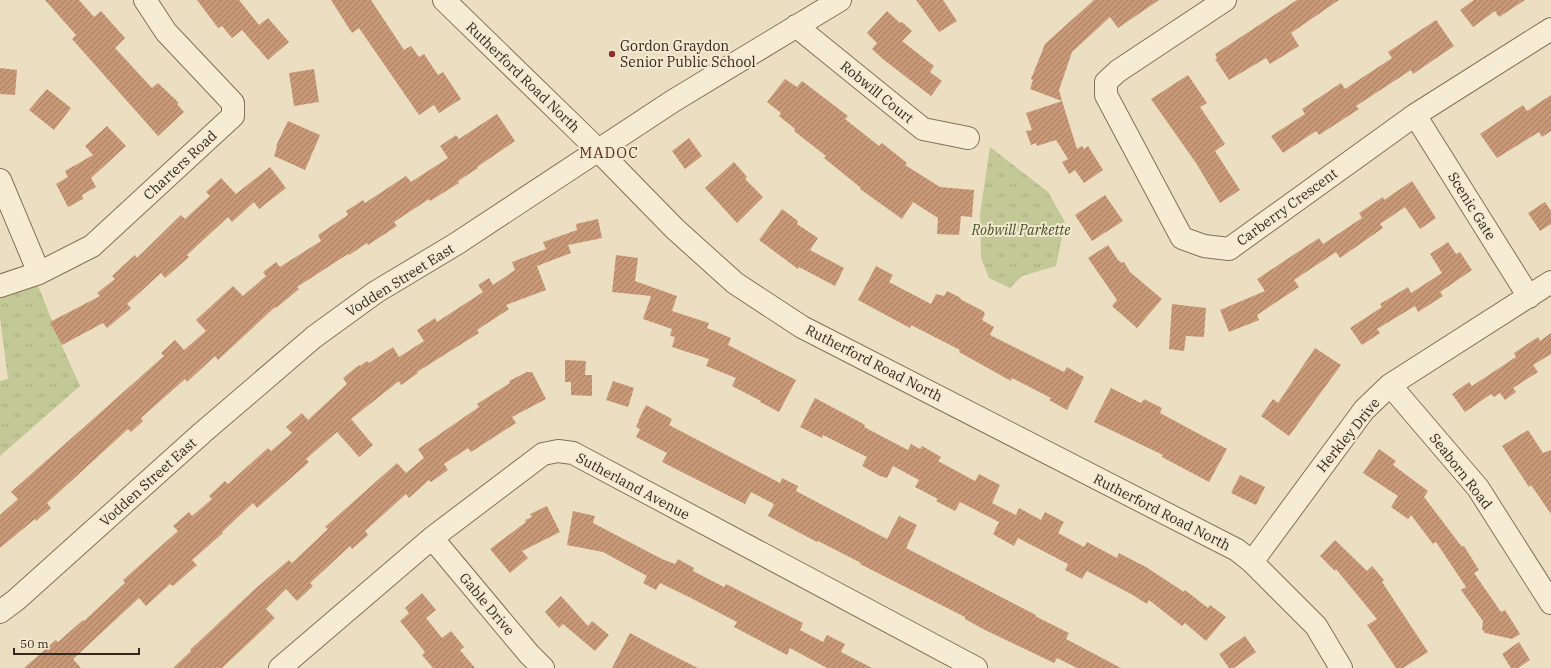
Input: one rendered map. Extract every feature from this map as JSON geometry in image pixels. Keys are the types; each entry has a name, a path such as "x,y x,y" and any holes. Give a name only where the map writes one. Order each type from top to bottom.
{"street":[{"name":"Charters Road","path":"0,286 39,273 92,246 234,116 233,103 166,32 145,0"},
{"name":"Rutherford Road North","path":"444,0 591,143 597,151 675,229 735,282 802,326 1237,550 1252,562 1316,626 1341,668"},
{"name":"Vodden Street East","path":"0,612 16,600 180,452 314,337 376,292 456,244 673,101 840,0"},
{"name":"Carberry Crescent","path":"1225,0 1118,71 1106,82 1106,95 1182,238 1204,246 1229,248 1415,115 1551,30"},
{"name":"Robwill Court","path":"796,26 923,129 968,138"},
{"name":"Scenic Gate","path":"1415,115 1529,297"},
{"path":"0,180 39,273"},
{"name":"Herkley Drive","path":"1252,562 1364,410 1390,385 1551,282"},
{"name":"Seaborn Road","path":"1390,385 1478,488 1551,603"},
{"name":"Sutherland Avenue","path":"280,668 432,538 544,454 558,451 572,453 976,668"},
{"name":"Gable Drive","path":"432,538 529,654 543,668"}],"green space":[{"name":"Robwill Parkette","path":"990,147 1048,192 1065,222 1056,266 1022,276 1010,288 989,278 981,258 980,214"},
{"path":"37,283 62,346 80,386 0,456 0,381 8,379 0,318 0,295 23,290"}],"building":[{"path":"45,0 79,0 94,17 101,11 125,38 115,48 152,88 158,83 179,103 177,104 184,112 158,136 72,39 76,35"},
{"path":"197,0 239,0 259,25 268,18 289,42 268,60 242,30 232,38 222,26 218,28"},
{"path":"331,0 371,0 404,50 411,46 419,57 424,54 438,75 443,72 461,99 439,113 434,105 419,115 359,28 352,33"},
{"path":"916,0 943,0 957,21 939,32"},
{"path":"1094,0 1159,0 1118,28 1110,17 1072,52 1059,90 1062,101 1030,89 1033,80 1031,79 1045,44"},
{"path":"1297,0 1339,0 1291,33 1299,46 1270,64 1266,58 1229,80 1215,59 1217,58 1215,54"},
{"path":"1474,0 1525,0 1499,17 1495,11 1473,27 1460,10"},
{"path":"887,11 900,23 902,22 912,31 902,41 934,66 930,72 942,81 931,96 872,49 877,43 867,33"},
{"path":"1436,20 1454,46 1413,74 1411,70 1356,106 1359,109 1319,135 1316,131 1283,153 1271,136 1305,114 1302,109 1341,83 1345,89 1392,58 1388,52"},
{"path":"0,68 17,70 15,95 0,94"},
{"path":"314,69 319,102 294,106 289,73"},
{"path":"1188,75 1207,103 1200,107 1225,144 1215,151 1240,190 1220,203 1196,163 1151,99"},
{"path":"785,79 797,87 802,81 848,116 845,119 879,146 882,143 907,163 905,165 940,187 974,190 972,217 961,216 959,235 937,234 938,218 913,202 902,219 860,189 861,188 824,158 826,156 794,131 795,129 779,116 781,113 767,102"},
{"path":"47,89 71,108 54,130 29,110"},
{"path":"1551,95 1551,131 1542,137 1539,132 1497,158 1480,134 1523,105 1527,111"},
{"path":"1062,101 1077,149 1082,146 1084,149 1088,146 1103,170 1084,183 1075,170 1069,174 1062,162 1068,159 1056,140 1037,146 1036,143 1031,145 1026,131 1032,130 1026,113"},
{"path":"497,114 515,141 458,181 459,183 430,201 429,199 394,222 397,226 368,245 367,243 349,255 348,254 297,287 299,289 276,308 275,307 218,360 215,356 187,382 185,379 141,418 143,421 131,432 128,429 47,503 51,508 36,521 35,519 0,548 0,515 18,499 11,492 164,356 161,353 175,340 184,350 206,331 196,320 233,286 243,296 266,276 263,272 276,262 280,267 321,241 318,235 348,215 346,211 363,200 365,203 406,176 411,182 448,158 440,146 456,135 459,139"},
{"path":"288,121 320,135 305,170 274,156 276,146"},
{"path":"107,126 126,146 91,178 96,187 82,195 83,199 68,207 56,184 68,177 65,171 93,155 85,146"},
{"path":"689,138 702,156 685,169 672,151"},
{"path":"734,162 747,177 745,179 763,197 737,223 705,188"},
{"path":"270,167 286,188 259,209 254,202 232,222 228,217 187,255 189,257 165,278 161,273 127,304 131,308 107,328 103,323 62,345 50,322 100,296 97,293 115,279 112,276 135,255 137,258 181,215 185,219 210,196 206,192 221,178 236,194"},
{"path":"1412,181 1436,218 1420,229 1405,207 1380,224 1383,228 1340,258 1336,252 1294,280 1299,287 1257,315 1259,320 1229,332 1220,310 1265,291 1257,279 1319,238 1323,244 1362,218 1359,213 1383,197 1384,200"},
{"path":"1105,195 1123,221 1092,241 1075,215"},
{"path":"1545,202 1551,211 1551,224 1540,231 1528,213"},
{"path":"782,209 798,221 797,224 818,238 810,250 844,268 835,286 799,267 798,269 759,240"},
{"path":"598,219 602,238 568,245 571,253 537,266 546,290 506,305 509,309 477,330 479,333 417,372 418,373 401,385 399,381 351,419 373,445 359,457 337,432 306,459 309,462 257,508 253,503 222,532 223,533 192,560 197,565 173,586 170,584 146,606 139,598 73,659 81,668 24,668 56,640 58,642 83,620 84,621 125,583 123,580 178,531 173,526 189,512 192,516 212,499 209,496 225,481 228,484 268,448 271,451 292,433 286,427 302,413 308,420 347,384 343,378 359,365 360,366 367,361 369,363 393,347 399,357 424,341 417,330 435,318 437,322 483,292 478,285 489,278 493,285 515,270 512,262 546,249 543,242 577,230 576,224"},
{"path":"1448,242 1456,254 1460,252 1472,270 1440,292 1443,296 1418,312 1415,306 1377,329 1380,333 1362,345 1350,328 1382,307 1380,304 1408,287 1411,293 1442,273 1430,254"},
{"path":"1108,245 1118,260 1122,263 1124,262 1130,272 1162,299 1137,328 1112,306 1117,300 1088,258"},
{"path":"616,255 638,258 635,281 677,296 672,311 709,323 707,328 731,338 728,345 796,380 779,412 732,386 736,378 706,366 709,359 672,347 675,337 670,336 672,329 643,319 651,296 612,292"},
{"path":"876,266 893,275 889,282 931,304 936,294 944,296 947,291 961,298 960,299 983,311 985,314 982,320 994,327 990,335 1064,372 1067,367 1084,377 1067,410 1049,400 1051,398 1012,378 1011,381 959,352 960,350 911,325 910,328 858,300"},
{"path":"1172,304 1206,308 1204,337 1186,336 1184,351 1169,349"},
{"path":"1551,333 1551,354 1533,365 1538,372 1513,388 1516,392 1505,400 1500,393 1494,397 1491,394 1465,412 1452,394 1469,382 1472,386 1516,357 1514,353 1538,337 1540,341"},
{"path":"1315,348 1341,365 1289,436 1261,416 1273,399 1278,403"},
{"path":"565,360 586,361 585,375 592,375 592,396 571,395 571,382 565,382"},
{"path":"527,372 532,372 546,399 512,417 516,423 471,452 468,448 444,464 448,470 431,482 429,480 409,498 406,494 365,531 368,535 352,549 350,546 310,583 313,586 297,601 286,589 266,609 275,618 222,668 173,668 256,588 289,560 292,563 328,529 325,527 397,463 406,473 424,458 418,449 479,407 477,404 510,383 509,381"},
{"path":"613,381 634,388 628,407 606,400"},
{"path":"1111,388 1141,403 1144,399 1162,408 1160,413 1227,449 1209,482 1162,457 1163,455 1094,422"},
{"path":"815,398 865,425 864,427 908,450 911,444 920,449 922,446 941,457 938,461 975,481 979,474 1000,485 992,503 1016,515 1019,508 1041,520 1045,512 1064,522 1058,533 1084,547 1087,542 1117,558 1119,553 1146,567 1184,592 1185,590 1208,608 1210,605 1226,617 1206,641 1185,623 1182,626 1149,600 1147,604 1087,571 1082,579 1065,570 1068,564 1018,538 1014,546 996,536 993,534 999,522 960,502 955,511 936,501 938,499 915,487 919,480 893,466 887,478 880,476 862,466 867,457 823,435 822,438 800,427"},
{"path":"646,405 672,419 669,425 780,483 782,478 798,486 796,491 887,539 899,516 917,525 906,548 1069,633 1066,639 1121,668 1077,668 1057,658 1054,663 983,629 965,619 965,617 768,516 774,504 751,492 745,504 662,462 667,453 636,437 640,429 636,427"},
{"path":"1528,430 1543,453 1551,450 1551,514 1531,485 1529,487 1502,446"},
{"path":"1379,449 1396,461 1393,465 1428,491 1424,497 1462,547 1464,546 1479,570 1474,573 1501,612 1505,610 1520,634 1512,639 1485,633 1482,629 1483,621 1461,590 1466,587 1436,542 1433,544 1411,515 1408,519 1391,507 1398,496 1363,473"},
{"path":"1240,475 1265,487 1256,505 1231,493"},
{"path":"547,506 560,532 522,551 528,558 510,573 490,549 526,522 525,520 532,517 530,514"},
{"path":"573,511 595,516 593,523 662,559 675,564 678,559 694,568 693,571 724,587 726,584 803,623 800,630 823,642 827,635 845,644 841,652 872,668 827,668 790,648 787,655 734,627 737,622 689,597 660,583 656,590 643,583 647,576 603,552 567,545"},
{"path":"1335,540 1367,571 1372,566 1384,580 1382,582 1428,652 1403,668 1396,668 1367,625 1377,619 1336,569 1335,571 1320,556"},
{"path":"422,593 436,610 426,618 442,638 451,631 464,647 460,650 475,668 433,668 422,655 425,652 400,621 409,613 405,608"},
{"path":"561,596 588,626 592,621 609,635 595,651 563,624 559,628 545,612"},
{"path":"630,633 656,647 698,668 612,668"},
{"path":"1245,636 1256,652 1234,668 1229,668 1219,654"},
{"path":"1519,642 1530,660 1518,668 1511,668 1502,654"}],"place":[{"name":"Gordon Graydon Senior Public School","path":"612,54"}],"district":[{"name":"MADOC","path":"609,152"}]}
